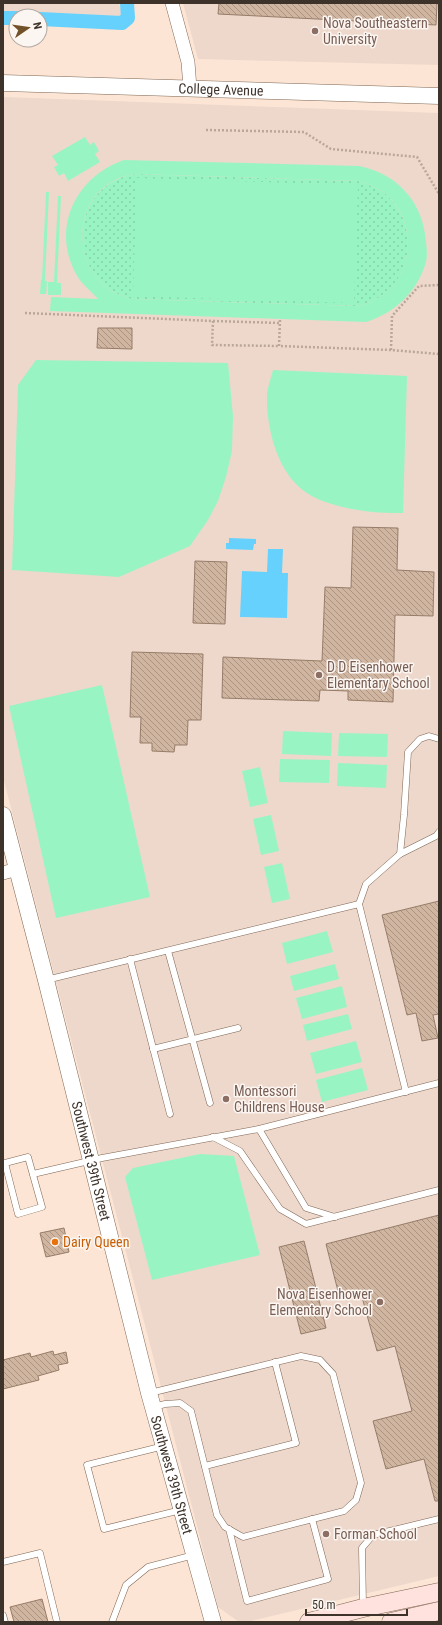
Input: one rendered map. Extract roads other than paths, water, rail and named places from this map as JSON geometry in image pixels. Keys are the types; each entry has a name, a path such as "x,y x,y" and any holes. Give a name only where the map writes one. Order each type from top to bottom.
{"main road":[{"path":"309,1622 363,1608 439,1592"},
{"path":"391,1622 413,1619 439,1611"}],"street":[{"path":"172,3 188,62 190,88"},
{"name":"College Avenue","path":"3,83 439,96"},
{"name":"Southwest 39th Street","path":"3,815 10,871 46,980 92,1161 116,1265 151,1400 213,1622"},
{"path":"408,1599 413,1619"}],"lane":[{"path":"400,854 408,752 420,739 429,736 439,739"},
{"path":"406,1092 359,904 366,884 400,854 436,836 439,832"},
{"path":"46,980 359,904"},
{"path":"168,951 210,1103"},
{"path":"130,959 170,1114"},
{"path":"154,1049 238,1028"},
{"path":"33,1174 92,1161 259,1129 439,1084"},
{"path":"259,1129 306,1208 335,1217"},
{"path":"213,1137 240,1151 280,1209 306,1224 439,1190"},
{"path":"28,1157 33,1174 42,1207 18,1214 5,1163 28,1157"},
{"path":"301,1356 320,1360 333,1374 361,1483 356,1500 344,1511 243,1537 224,1527 217,1515 191,1411 180,1403 165,1404 151,1400 275,1362 301,1356"},
{"path":"205,1466 296,1443 275,1362"},
{"path":"164,1446 87,1465 104,1529 182,1509"},
{"path":"229,1529 247,1601 328,1579 312,1519"},
{"path":"363,1608 362,1548 373,1535 439,1519"},
{"path":"3,1562 40,1553 57,1622"},
{"path":"112,1622 126,1586 148,1567 195,1555"},
{"path":"3,1614 5,1622"}],"water":[{"path":"229,538 256,539 256,544 254,544 253,550 226,549 226,543 229,543"},
{"path":"268,549 283,549 282,573 288,573 287,618 240,617 242,571 267,572"}],"waterway":[{"path":"48,19 122,23 128,18 127,3"},
{"path":"3,18 8,18"}],"place":[{"name":"Nova Southeastern University","path":"315,31"},
{"name":"D D Eisenhower Elementary School","path":"319,675"},
{"name":"Montessori Childrens House","path":"226,1099"},
{"name":"Dairy Queen","path":"55,1242"},
{"name":"Nova Eisenhower Elementary School","path":"380,1302"},
{"name":"Forman School","path":"326,1534"}]}
